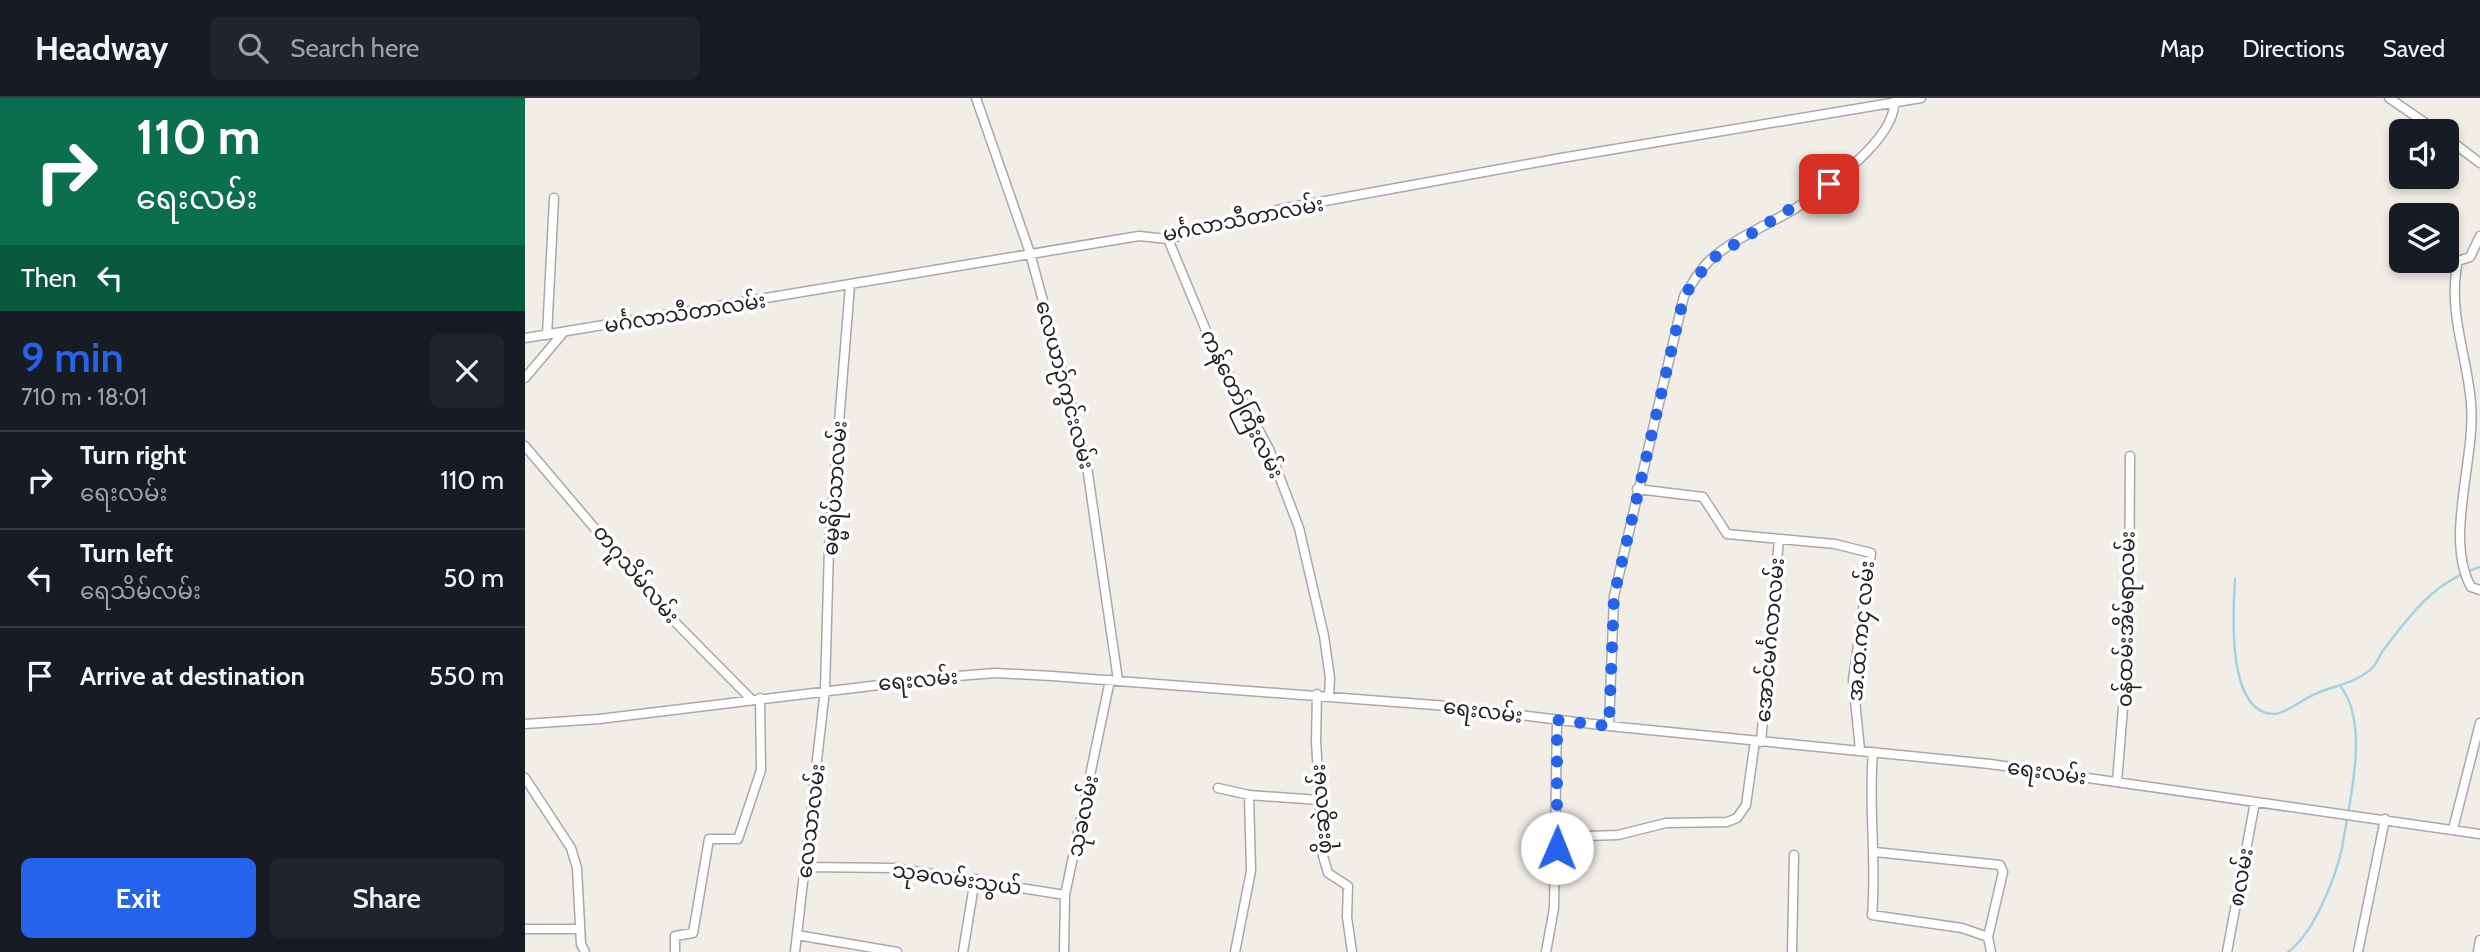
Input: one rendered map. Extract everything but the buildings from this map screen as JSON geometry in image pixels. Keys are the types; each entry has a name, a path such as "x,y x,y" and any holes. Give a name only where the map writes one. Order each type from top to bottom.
{"street":[{"name":"လေယာဉ်ကွင်းလမ်း","path":"976,98 1030,253 1086,460 1096,513 1114,680"},
{"name":"မင်္ဂလာသီတာလမ်း","path":"525,338 563,334 1139,236 1168,239 1281,209 1561,158 1921,98"},
{"path":"2389,98 2420,119"},
{"path":"1609,726 1614,596 1684,296 1710,260 1829,184 1883,136 1895,115 1894,103"},
{"path":"2459,147 2480,163"},
{"path":"547,335 554,198"},
{"path":"2480,236 2470,257 2458,261 2454,280 2455,318 2471,404 2471,443 2461,540 2464,575 2471,587 2480,590"},
{"name":"ကန်တော်ကြီးလမ်း","path":"1168,239 1210,340 1269,449 1299,527 1324,636 1330,678 1329,695"},
{"name":"ဓမ္မရိပ်သာလမ်း","path":"825,690 829,548 850,285"},
{"path":"525,378 563,334"},
{"name":"တဂူသိမ်လမ်း","path":"525,446 669,616 755,699"},
{"name":"၀န်ထမ်းအိမ်ရာလမ်း","path":"2117,782 2129,634 2130,456"},
{"name":"အ.ထ.က၄ လမ်း","path":"1637,489 1703,497 1727,534 1835,544 1871,553 1853,680 1860,750"},
{"name":"အောင်မင်္ဂလာလမ်း","path":"1557,837 1618,835 1666,823 1727,822 1737,818 1746,805 1758,741 1779,539"},
{"name":"ရေးလမ်း","path":"525,724 600,719 825,690 995,673 1329,695 1990,764 2480,834"},
{"name":"သုခလမ်း","path":"1064,952 1065,895 1114,680"},
{"name":"လေသာလမ်း","path":"795,952 825,690"},
{"name":"ဖိုးဆွဲလမ်း","path":"1317,694 1319,800 1326,868 1332,878 1349,886 1347,917 1352,952"},
{"path":"674,952 675,936 693,933 709,839 739,839 761,771 755,699"},
{"path":"1546,952 1554,908 1557,720"},
{"path":"2453,830 2480,723"},
{"path":"1873,752 1869,798 1875,852 1873,915 1962,928 1989,937"},
{"path":"525,778 571,848 577,868 580,929 585,952"},
{"path":"1217,788 1249,795 1319,800"},
{"path":"1235,952 1251,871 1249,795"},
{"name":"၈လမ်း","path":"2227,952 2255,802"},
{"path":"2358,952 2385,819"},
{"path":"1875,852 2000,865 2003,872 1989,937 1991,952"},
{"path":"1792,952 1794,855"},
{"name":"သုခလမ်းသွယ်","path":"805,867 895,868 975,878 1065,895"},
{"path":"963,952 975,878"},
{"path":"525,929 580,929"},
{"path":"797,935 897,952"},
{"path":"2478,952 2480,940"}],"waterway":[{"path":"2235,579 2234,636 2240,680 2248,698 2259,710 2275,714 2367,672 2426,599 2450,580 2480,567"},
{"path":"2288,952 2315,919 2329,890 2342,848 2356,743 2350,703 2341,687"}],"route":[{"path":"1557,848 1557,720 1609,726 1614,596 1684,296 1710,260 1796,208 1829,184"}]}
